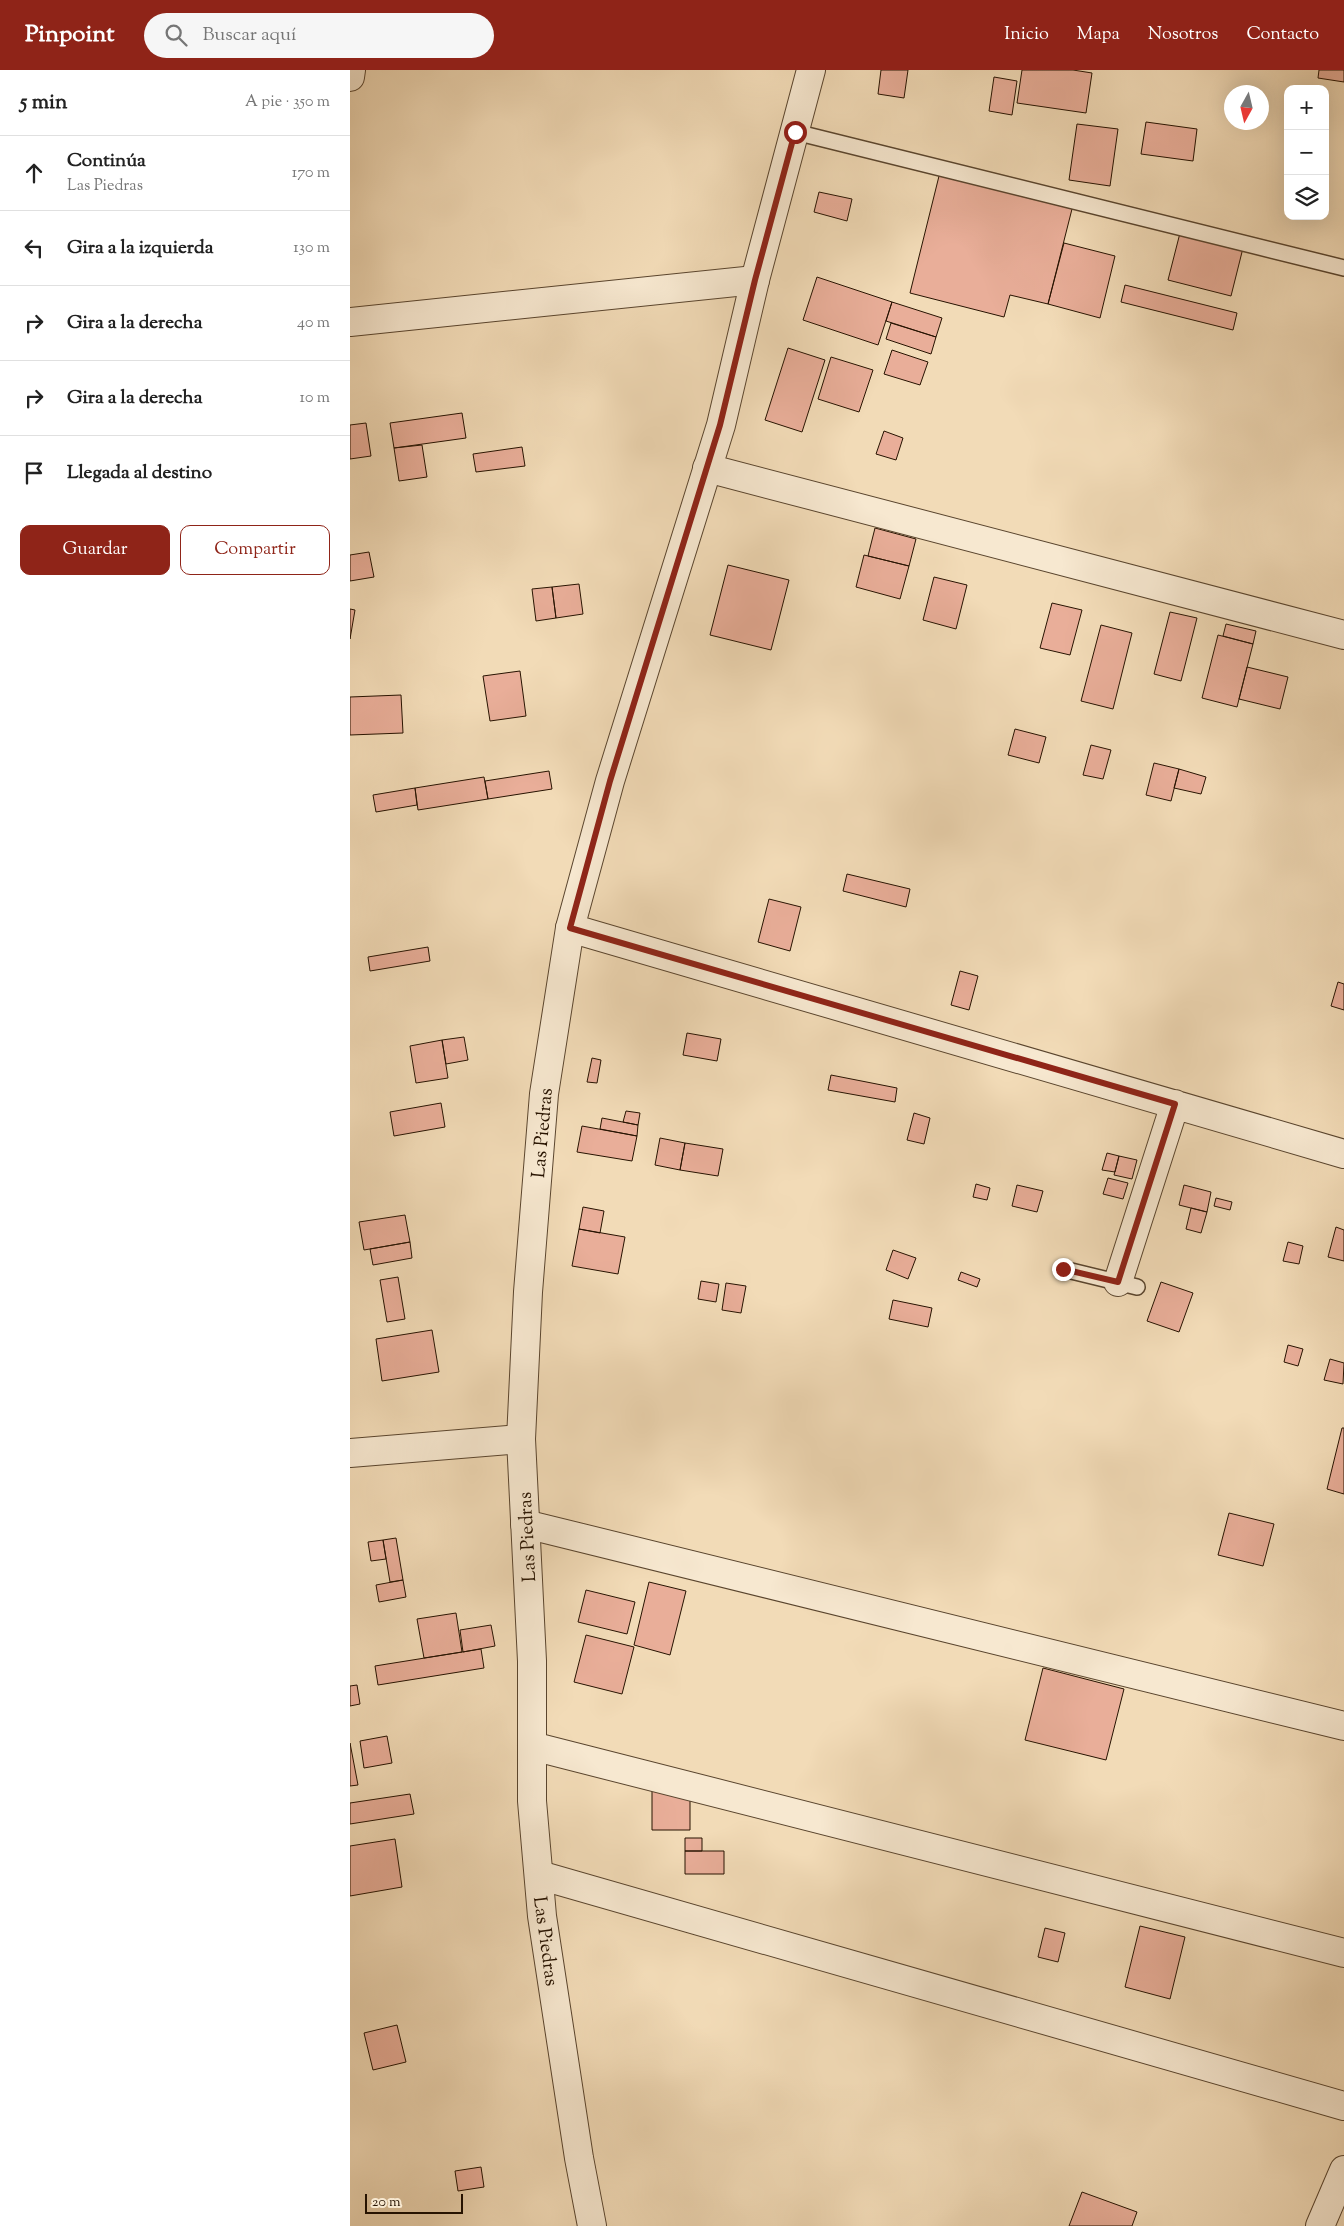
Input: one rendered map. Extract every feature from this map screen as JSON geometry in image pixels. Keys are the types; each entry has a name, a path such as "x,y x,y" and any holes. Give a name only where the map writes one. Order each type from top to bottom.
{"street":[{"path":"350,77 351,70"},
{"name":"Las Piedras","path":"592,2226 578,2149 542,1916 532,1800 532,1661 521,1438 528,1292 544,1094 570,928 610,781 720,425 755,280 811,70"},
{"path":"350,322 755,280"},
{"path":"707,468 1344,635"},
{"path":"570,928 1344,1154"},
{"path":"1128,1285 1175,1104"},
{"path":"350,1453 521,1438"},
{"path":"525,1524 1344,1726"},
{"path":"532,1746 1344,1954"},
{"path":"539,1875 1344,2106"},
{"path":"1320,2226 1344,2170"}],"lane":[{"path":"795,132 1344,268"},
{"path":"1063,1269 1128,1285"}],"building":[{"path":"881,70 908,70 904,98 878,94"},
{"path":"1022,70 1073,70 1092,73 1086,113 1017,103"},
{"path":"1319,70 1344,70 1344,82 1318,78"},
{"path":"994,77 1017,81 1012,115 989,111"},
{"path":"1146,122 1197,129 1193,161 1141,154"},
{"path":"1077,124 1118,129 1110,186 1069,180"},
{"path":"940,172 1073,205 1048,304 1010,295 1004,317 910,293"},
{"path":"819,192 852,199 847,221 814,212"},
{"path":"1180,233 1243,248 1231,296 1168,280"},
{"path":"1064,243 1115,256 1100,318 1048,304"},
{"path":"817,277 892,302 878,345 803,320"},
{"path":"1125,285 1237,313 1233,330 1121,302"},
{"path":"892,302 942,318 936,337 886,321"},
{"path":"891,323 936,337 931,354 886,339"},
{"path":"788,348 825,360 802,432 765,420"},
{"path":"892,350 928,362 920,385 884,374"},
{"path":"831,357 873,370 859,412 818,399"},
{"path":"462,413 466,438 394,448 390,423"},
{"path":"366,423 371,456 350,459 350,425"},
{"path":"884,431 903,438 896,460 876,454"},
{"path":"422,445 427,477 399,481 394,448"},
{"path":"522,447 525,466 476,472 473,454"},
{"path":"875,528 916,539 909,566 868,556"},
{"path":"369,552 374,577 350,581 350,555"},
{"path":"864,555 909,566 900,599 856,587"},
{"path":"728,565 789,580 771,650 710,635"},
{"path":"934,577 967,585 956,629 923,620"},
{"path":"579,584 583,614 556,618 552,587"},
{"path":"552,587 556,618 536,621 532,589"},
{"path":"1052,603 1082,610 1070,655 1040,648"},
{"path":"350,609 355,610 350,639"},
{"path":"1170,612 1197,618 1181,681 1154,674"},
{"path":"1226,624 1256,631 1253,644 1223,636"},
{"path":"1101,625 1132,633 1113,709 1081,701"},
{"path":"1218,635 1253,644 1237,707 1202,698"},
{"path":"1247,667 1288,677 1280,709 1239,699"},
{"path":"520,671 526,716 490,721 483,676"},
{"path":"401,695 403,733 350,735 350,697"},
{"path":"1015,729 1046,737 1039,763 1008,755"},
{"path":"1091,745 1111,750 1103,779 1083,775"},
{"path":"1154,763 1179,769 1171,801 1146,795"},
{"path":"1179,769 1206,777 1201,794 1174,788"},
{"path":"549,771 552,789 488,799 485,781"},
{"path":"484,777 488,799 418,810 415,788"},
{"path":"415,788 417,805 376,812 373,795"},
{"path":"847,874 910,889 906,907 843,891"},
{"path":"769,899 801,907 790,951 758,942"},
{"path":"428,947 430,961 370,971 368,957"},
{"path":"960,971 978,976 969,1010 951,1005"},
{"path":"1338,982 1344,984 1344,1010 1331,1006"},
{"path":"687,1033 721,1039 717,1061 683,1055"},
{"path":"464,1037 468,1060 446,1064 442,1040"},
{"path":"442,1040 448,1078 416,1083 410,1046"},
{"path":"592,1058 601,1060 597,1083 587,1082"},
{"path":"831,1075 897,1088 895,1102 828,1090"},
{"path":"441,1103 445,1127 394,1136 390,1112"},
{"path":"626,1111 640,1113 638,1125 623,1122"},
{"path":"914,1113 930,1118 924,1144 907,1140"},
{"path":"602,1118 638,1125 637,1136 600,1129"},
{"path":"582,1126 637,1136 632,1161 577,1152"},
{"path":"660,1138 685,1143 680,1170 655,1165"},
{"path":"685,1143 723,1149 718,1176 680,1170"},
{"path":"1107,1153 1119,1156 1115,1172 1102,1170"},
{"path":"1119,1156 1137,1160 1132,1179 1114,1175"},
{"path":"1108,1178 1128,1183 1123,1199 1103,1194"},
{"path":"976,1184 990,1188 987,1200 973,1197"},
{"path":"1017,1185 1043,1191 1037,1212 1012,1206"},
{"path":"1184,1185 1211,1192 1207,1212 1179,1205"},
{"path":"1216,1198 1232,1202 1230,1210 1214,1206"},
{"path":"583,1207 604,1211 600,1233 579,1229"},
{"path":"1191,1208 1207,1212 1201,1233 1186,1229"},
{"path":"405,1215 410,1242 364,1250 359,1222"},
{"path":"1336,1227 1344,1230 1344,1261 1328,1257"},
{"path":"579,1229 625,1237 618,1274 572,1266"},
{"path":"410,1242 412,1258 373,1265 370,1249"},
{"path":"1288,1242 1303,1246 1299,1264 1283,1261"},
{"path":"893,1250 916,1258 908,1279 886,1270"},
{"path":"961,1272 980,1279 977,1287 958,1280"},
{"path":"398,1277 405,1319 387,1322 380,1280"},
{"path":"701,1281 719,1284 716,1302 698,1299"},
{"path":"1161,1282 1193,1293 1179,1332 1147,1321"},
{"path":"726,1283 746,1286 741,1313 722,1310"},
{"path":"893,1300 932,1308 928,1327 889,1319"},
{"path":"432,1330 439,1372 382,1381 376,1339"},
{"path":"1288,1345 1303,1349 1298,1366 1284,1362"},
{"path":"1330,1359 1344,1363 1343,1384 1324,1380"},
{"path":"1342,1428 1344,1428 1344,1494 1327,1489"},
{"path":"1229,1513 1274,1524 1263,1566 1218,1555"},
{"path":"396,1538 403,1580 390,1582 383,1540"},
{"path":"383,1540 386,1559 371,1561 368,1542"},
{"path":"403,1580 406,1597 379,1602 376,1585"},
{"path":"649,1582 686,1591 670,1655 634,1645"},
{"path":"586,1590 635,1602 627,1634 578,1622"},
{"path":"456,1613 462,1652 424,1658 417,1619"},
{"path":"491,1625 495,1646 463,1652 460,1630"},
{"path":"586,1635 634,1647 622,1694 574,1682"},
{"path":"481,1649 484,1668 378,1685 375,1666"},
{"path":"1043,1668 1124,1689 1106,1760 1025,1740"},
{"path":"357,1685 360,1704 350,1706 350,1686"},
{"path":"387,1736 392,1763 364,1768 360,1741"},
{"path":"350,1743 358,1785 350,1786"},
{"path":"652,1789 690,1790 690,1830 652,1830"},
{"path":"410,1794 414,1814 350,1824 350,1803"},
{"path":"685,1838 702,1838 702,1851 685,1851"},
{"path":"395,1839 402,1887 350,1896 350,1846"},
{"path":"685,1851 724,1851 724,1874 685,1874"},
{"path":"1140,1926 1185,1937 1170,1999 1125,1987"},
{"path":"1045,1928 1065,1933 1058,1962 1038,1957"},
{"path":"397,2025 406,2062 373,2070 364,2033"},
{"path":"481,2167 484,2187 458,2191 455,2171"},
{"path":"1082,2192 1137,2212 1132,2226 1069,2226"}],"route":[{"path":"795,132 755,280 720,425 610,781 570,928 1175,1104 1118,1282 1063,1269"}]}
